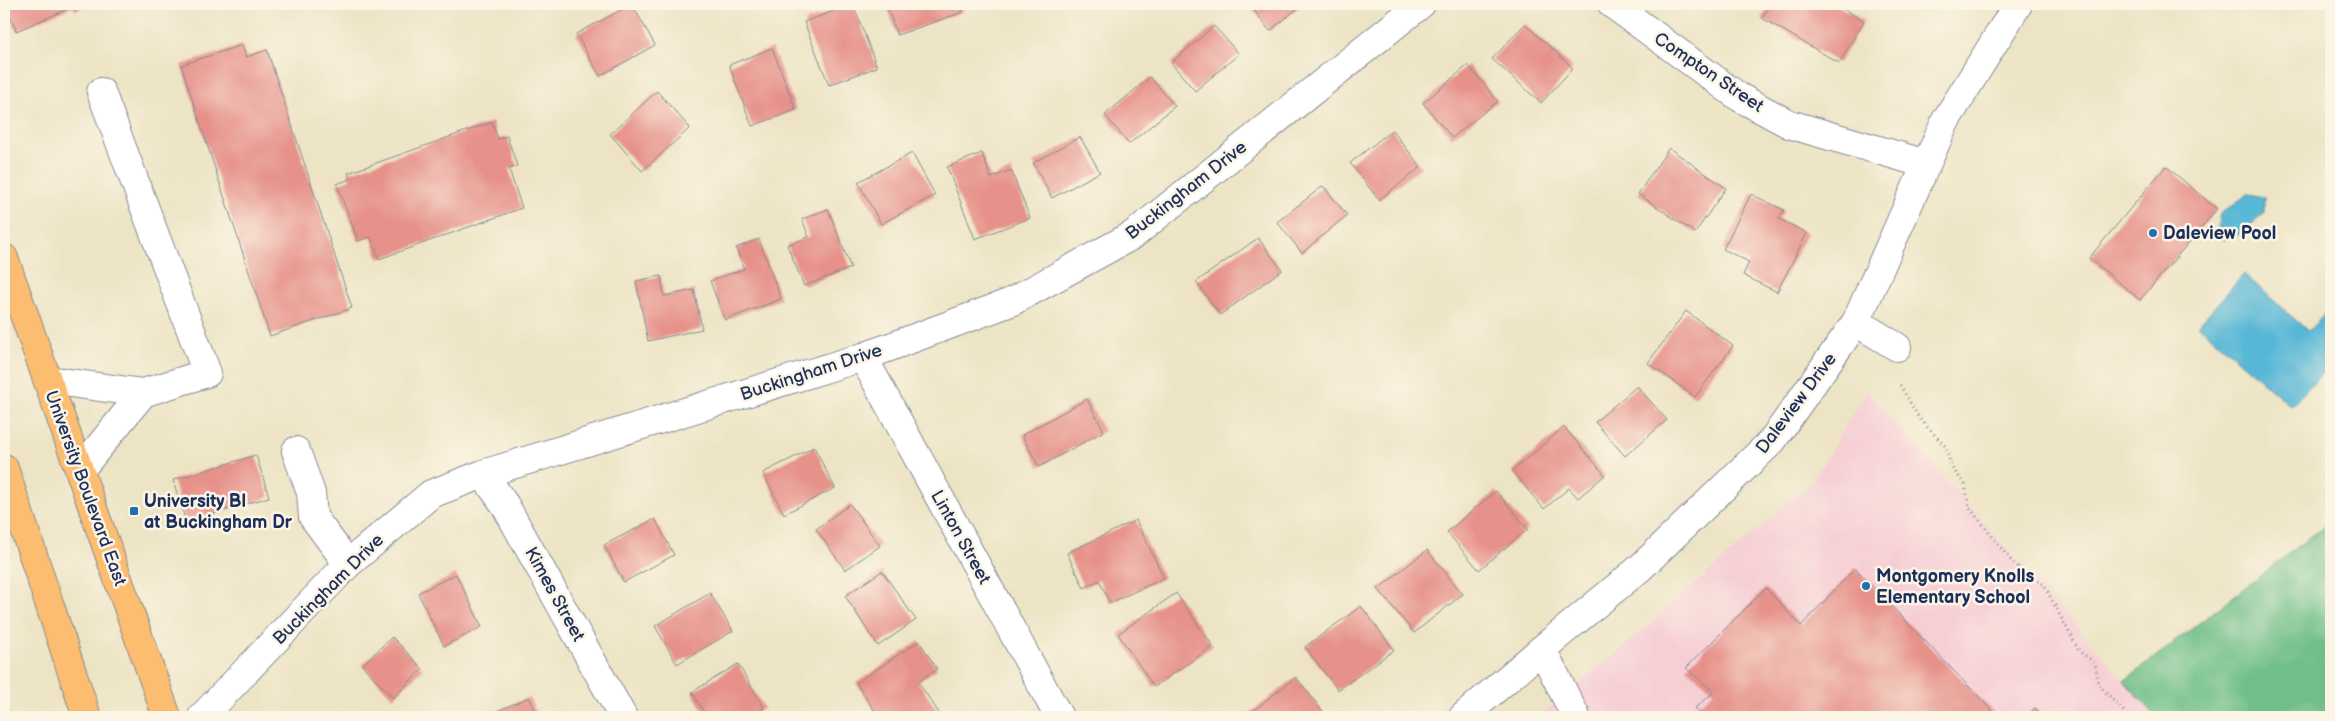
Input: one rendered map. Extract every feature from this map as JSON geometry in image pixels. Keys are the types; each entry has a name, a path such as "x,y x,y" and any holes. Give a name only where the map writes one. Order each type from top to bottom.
{"main road":[{"name":"University Boulevard East","path":"4,258 167,717"},
{"path":"4,468 87,717"}],"street":[{"name":"Buckingham Drive","path":"202,717 348,564 431,494 483,474 863,357 1011,302 1133,235 1420,4"},
{"name":"Compton Street","path":"1612,4 1739,97 1789,124 1926,164"},
{"name":"Daleview Drive","path":"1463,717 1640,568 1772,441 1856,322 1946,120 2018,4"},
{"path":"48,380 144,393 207,373 101,92"},
{"path":"1856,322 1897,347"},
{"name":"Linton Street","path":"863,357 1059,717"},
{"path":"80,470 144,393"},
{"path":"296,451 311,493 313,517 348,564"},
{"name":"Kimes Street","path":"483,474 505,505 623,717"},
{"path":"1542,649 1576,717"}],"path":[{"path":"1900,385 1919,418 1945,446 1952,468 1965,484 1969,507 2013,563 2044,585 2079,651 2095,663 2098,684 2129,717"}],"shaded area":[{"name":"Montgomery Knolls Elementary School","path":"1867,391 2156,717 1539,717 1626,645 1811,483"}],"green space":[{"path":"2331,521 2331,717 2157,717 2124,681"}],"water":[{"path":"2248,194 2264,197 2264,214 2238,235 2224,240 2217,228 2220,214"},
{"path":"2244,274 2308,331 2331,308 2331,364 2291,406 2198,325"}],"building":[{"path":"5,4 91,4 75,11 73,7 16,31"},
{"path":"632,4 655,45 600,76 576,34"},
{"path":"853,4 877,67 829,85 804,22"},
{"path":"886,4 960,4 963,12 897,35"},
{"path":"1249,4 1303,4 1270,31"},
{"path":"1770,4 1835,4 1864,21 1839,63 1762,18"},
{"path":"1525,24 1573,68 1541,103 1492,59"},
{"path":"1214,26 1239,54 1195,91 1171,63"},
{"path":"242,45 246,57 267,50 352,308 270,336 181,65"},
{"path":"772,48 796,110 752,126 729,65"},
{"path":"1468,65 1498,101 1452,138 1423,103"},
{"path":"1150,77 1175,106 1129,144 1105,115"},
{"path":"657,91 690,128 642,171 610,134"},
{"path":"492,122 498,139 507,136 517,166 509,169 522,208 379,259 371,237 358,241 337,184 350,179 348,173"},
{"path":"1392,130 1421,167 1379,200 1350,163"},
{"path":"1080,137 1100,172 1052,198 1033,163"},
{"path":"1669,148 1726,188 1695,233 1638,194"},
{"path":"912,153 935,195 881,224 858,182"},
{"path":"982,153 991,178 1011,170 1030,218 975,239 947,167"},
{"name":"Daleview Pool","path":"2166,166 2217,209 2140,300 2089,258"},
{"path":"1323,186 1347,215 1302,253 1277,222"},
{"path":"1751,194 1784,210 1779,219 1807,233 1777,292 1743,275 1749,262 1723,249"},
{"path":"828,209 851,268 804,286 787,245 809,237 802,219"},
{"path":"1258,238 1282,270 1220,315 1196,282"},
{"path":"759,239 781,299 725,320 710,281 744,269 736,248"},
{"path":"661,276 664,296 694,290 702,329 648,341 636,281"},
{"path":"1686,311 1733,346 1695,397 1648,363"},
{"path":"1637,386 1667,420 1625,456 1595,422"},
{"path":"1087,399 1104,431 1039,467 1022,435"},
{"path":"1564,427 1605,475 1578,498 1569,488 1544,509 1512,471"},
{"path":"814,447 835,488 784,514 763,473"},
{"path":"256,455 269,497 186,522 173,480"},
{"path":"1496,491 1528,529 1479,570 1447,532"},
{"path":"850,504 880,546 845,570 816,529"},
{"path":"655,519 674,555 624,582 604,545"},
{"path":"1136,520 1164,578 1110,603 1099,580 1084,588 1067,553"},
{"path":"1427,550 1463,594 1414,633 1378,589"},
{"path":"1855,568 1998,717 1699,717 1702,715 1695,708 1714,692 1686,668 1766,588 1801,626"},
{"path":"882,571 916,620 878,646 845,596"},
{"path":"456,574 482,627 444,646 418,593"},
{"path":"710,593 733,631 677,664 655,626"},
{"path":"1176,593 1213,646 1154,687 1118,634"},
{"path":"1361,606 1394,650 1338,690 1305,647"},
{"path":"392,637 423,669 393,698 362,665"},
{"path":"919,641 937,669 918,682 939,713 933,717 879,717 856,683"},
{"path":"738,664 764,708 748,717 707,717 692,692"},
{"path":"1296,677 1327,717 1245,717"},
{"path":"529,697 538,717 492,717 491,714"},
{"path":"2035,708 2043,717 2025,717"}],"place":[{"name":"Daleview Pool","path":"2153,233"},
{"name":"University Bl at Buckingham Dr","path":"134,511"},
{"name":"Montgomery Knolls Elementary School","path":"1866,586"}]}
